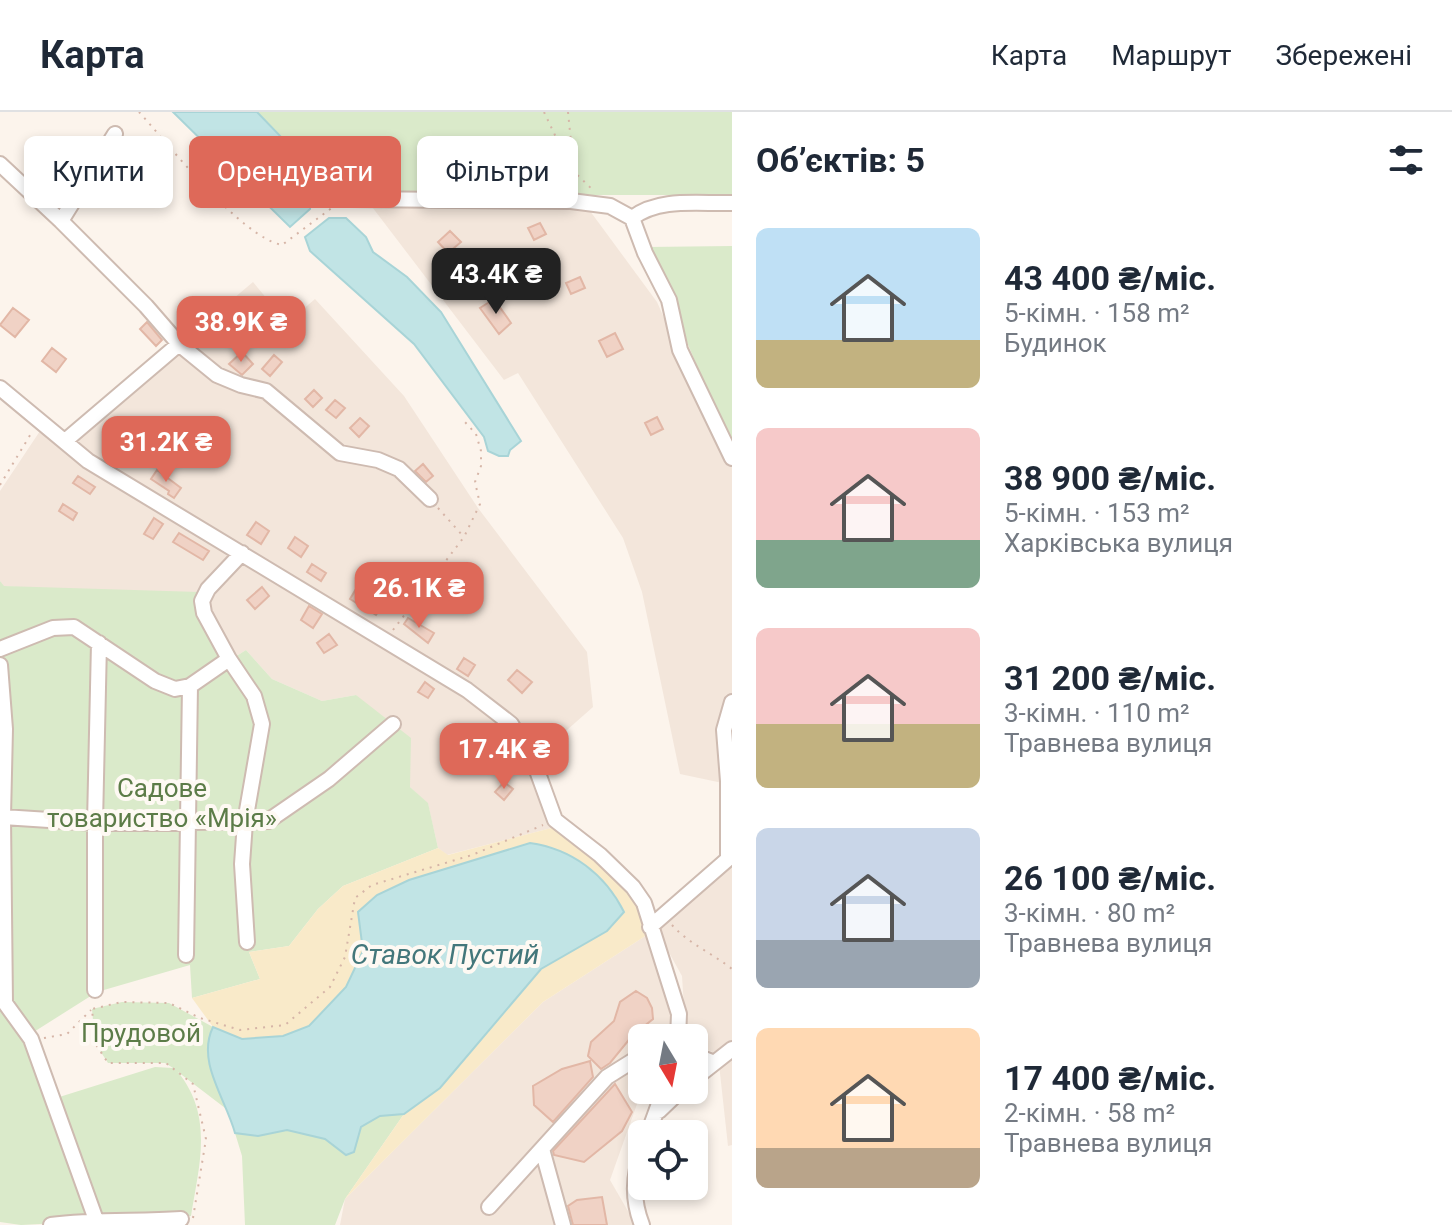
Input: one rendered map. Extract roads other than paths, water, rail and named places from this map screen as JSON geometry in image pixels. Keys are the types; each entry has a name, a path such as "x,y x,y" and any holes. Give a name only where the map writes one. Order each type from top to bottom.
{"street":[{"path":"61,221 115,134"},
{"path":"0,164 146,306 179,344 217,375 266,391 340,453 378,460 399,469 430,499"},
{"path":"401,199 571,201 610,206 632,218 645,253 669,300 680,350 727,433 732,458"},
{"path":"632,218 644,209 657,205 732,203"},
{"path":"65,441 179,344"},
{"path":"0,388 88,461 467,690 511,724 535,765 555,820 600,855 633,887 644,903 679,1014 679,1024"},
{"path":"242,553 208,589 202,601 204,613 229,659 254,696 262,724 245,822 242,864 247,942"},
{"path":"0,649 53,628 74,627 155,681 175,689 190,686 229,659"},
{"path":"95,990 99,643"},
{"path":"0,665 5,729 2,879 5,1003 31,1039 96,1220"},
{"path":"186,955 190,686"},
{"path":"650,927 728,859 730,782 724,730 732,702"},
{"path":"3,817 95,823 268,821 329,779 393,724"},
{"path":"708,1066 732,1049"},
{"path":"708,1060 712,1062"},
{"path":"489,1207 607,1077 628,1064"},
{"path":"653,1120 659,1104"},
{"path":"655,1113 665,1104"},
{"path":"542,1149 563,1225"},
{"path":"634,1200 642,1225"},
{"path":"51,1225 96,1220 115,1224 181,1219"}],"water":[{"path":"173,112 257,112 280,136 197,136"},
{"path":"271,208 310,208 310,209 290,227"},
{"path":"329,218 346,218 366,237 373,252 407,277 441,312 521,441 510,450 508,456 488,451 484,437 414,344 310,251 305,237"},
{"name":"Ставок Пустий","path":"530,843 573,857 607,886 624,912 607,931 541,969 440,1088 404,1114 380,1116 361,1127 354,1152 346,1155 325,1139 287,1130 258,1136 235,1133 210,1067 209,1040 213,1027 242,1039 283,1036 309,1026 346,987 363,951 358,912 377,895 409,880"}],"park label":[{"name":"Садове товариство «Мрія»","path":"162,803"},
{"name":"Прудовой","path":"141,1033"}]}
